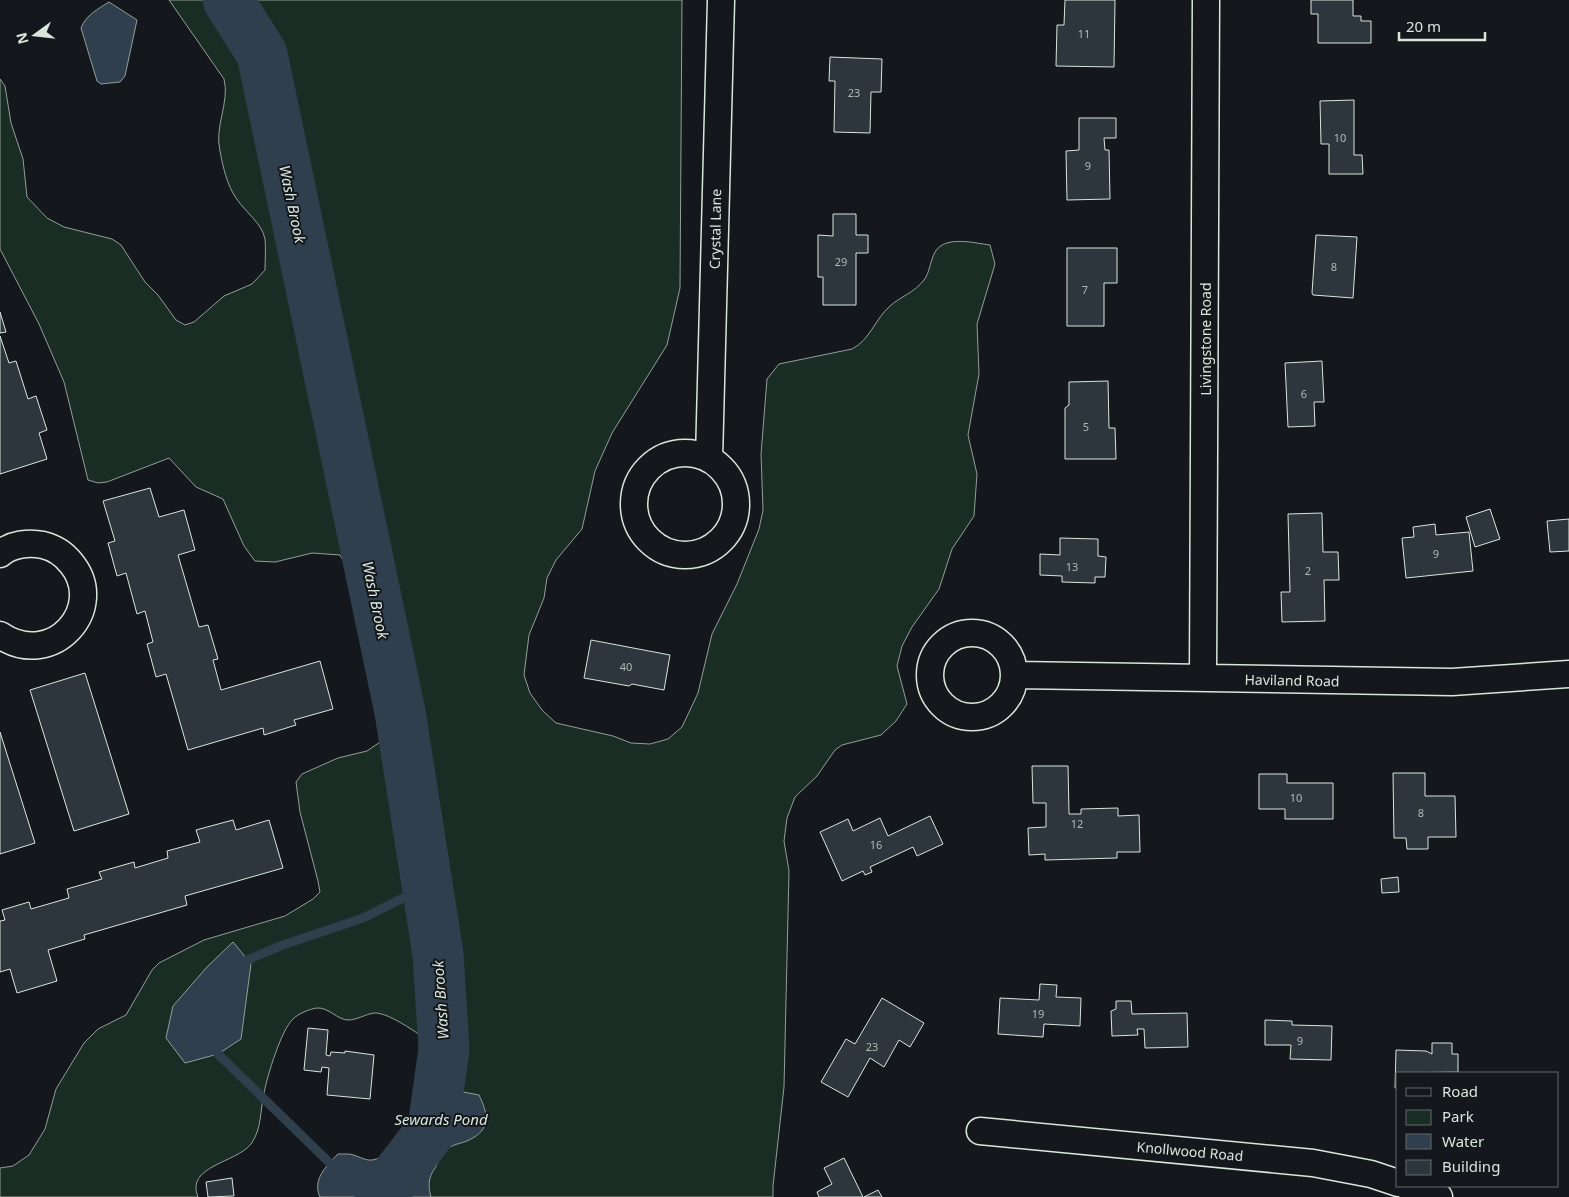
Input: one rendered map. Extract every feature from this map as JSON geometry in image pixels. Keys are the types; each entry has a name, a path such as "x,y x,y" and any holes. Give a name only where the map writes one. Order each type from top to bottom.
{"street":[{"name":"Crystal Lane","path":"709,459 720,0"},
{"name":"Livingstone Road","path":"1203,678 1206,0"},
{"path":"0,554 18,544 34,543 51,547 65,556 76,569 82,585 82,602 77,618 68,631 55,641 40,646 24,646 8,641 0,635"},
{"name":"Haviland Road","path":"1015,675 1452,682 1569,674"},
{"name":"Knollwood Road","path":"980,1131 1313,1162 1371,1174 1396,1182"},
{"path":"1410,1187 1439,1197"}],"green space":[{"path":"169,0 682,0 680,288 667,345 612,433 595,471 582,529 556,560 547,578 544,598 529,635 524,675 530,693 542,710 556,723 613,736 631,743 650,744 668,739 682,727 698,693 712,634 737,584 759,529 763,510 761,454 767,379 779,364 852,349 858,345 890,306 924,280 928,274 933,255 946,243 960,241 990,245 995,264 977,324 979,374 968,435 977,474 974,516 952,549 939,589 912,627 902,646 897,666 907,704 896,721 881,735 842,745 835,750 817,776 795,797 787,818 784,841 789,871 784,1087 773,1197 340,1197 376,1165 428,1111 437,1047 407,1026 381,1014 374,1013 348,1020 340,1018 325,1009 317,1008 295,1017 284,1033 268,1076 255,1138 244,1150 214,1166 199,1178 196,1187 198,1197 0,1197 0,1168 13,1166 29,1155 45,1129 56,1089 84,1043 98,1029 126,1015 152,970 159,963 204,940 285,916 313,899 320,892 300,812 296,782 302,774 338,758 367,751 383,740 384,720 372,681 368,641 345,564 340,555 312,553 275,562 255,561 244,546 223,499 196,487 169,458 107,482 98,483 88,480 64,382 39,324 0,249 0,79 5,86 11,123 23,159 27,197 47,218 64,227 112,239 121,245 145,282 158,295 176,320 185,325 194,322 224,296 252,284 265,270 265,239 263,233 233,193 222,163 219,133 225,97 224,79"}],"water":[{"path":"109,2 137,20 125,76 120,82 101,84 97,81 81,28 89,16"},
{"path":"233,942 251,964 241,1039 218,1054 185,1063 166,1038 173,1006 207,967"},
{"name":"Sewards Pond","path":"422,1084 479,1095 486,1115 485,1126 482,1131 469,1140 450,1147 442,1155 430,1179 431,1197 320,1197 318,1191 319,1179 325,1168 338,1154 349,1154 372,1160 381,1157 390,1150 410,1116"}],"building":[{"path":"1065,0 1115,0 1114,67 1056,66 1057,25 1064,25"},
{"path":"1311,0 1353,0 1353,16 1361,16 1361,21 1371,21 1371,43 1318,43 1318,14 1311,14"},
{"path":"830,57 882,59 881,92 871,92 870,133 834,132 835,81 829,81"},
{"path":"1354,100 1354,155 1362,155 1363,174 1329,174 1329,144 1321,144 1320,101"},
{"path":"1079,118 1116,118 1116,138 1104,138 1105,150 1109,150 1110,199 1067,200 1066,151 1079,150"},
{"path":"833,214 856,214 856,235 868,235 868,253 856,253 856,305 823,305 823,277 818,277 818,235 833,236"},
{"path":"1316,235 1357,237 1353,298 1313,295"},
{"path":"1067,248 1117,248 1117,283 1104,283 1104,326 1067,326"},
{"path":"0,312 6,332 0,333"},
{"path":"0,336 9,363 16,361 28,399 36,396 47,430 39,433 47,459 0,474"},
{"path":"1322,361 1324,402 1314,402 1315,426 1288,427 1285,363"},
{"path":"1108,381 1109,428 1115,428 1116,459 1065,459 1065,408 1069,405 1069,382"},
{"path":"150,488 159,517 184,510 195,550 178,555 199,627 208,625 218,659 213,660 221,690 320,661 333,709 294,720 296,725 264,735 263,728 188,750 166,674 156,677 147,644 153,642 145,611 137,614 126,573 117,576 108,543 115,541 103,501"},
{"path":"1490,509 1500,539 1475,547 1466,517"},
{"path":"1322,513 1323,552 1338,552 1339,580 1324,580 1325,621 1282,622 1281,592 1290,592 1288,514"},
{"path":"1569,519 1569,551 1550,552 1547,521"},
{"path":"1435,524 1436,535 1469,532 1473,571 1406,578 1402,538 1414,537 1413,527"},
{"path":"1060,538 1098,539 1098,556 1106,557 1105,577 1095,577 1095,583 1062,582 1062,576 1040,575 1040,554 1060,555"},
{"path":"591,640 670,655 664,690 584,678"},
{"path":"85,673 129,814 74,831 30,690"},
{"path":"0,732 35,843 0,854"},
{"path":"1032,766 1068,766 1069,814 1081,814 1081,809 1118,808 1118,816 1139,815 1140,852 1117,852 1117,858 1045,860 1045,854 1029,855 1028,828 1046,827 1046,803 1033,803"},
{"path":"1393,773 1425,773 1425,796 1455,796 1456,837 1428,837 1428,849 1407,849 1406,838 1394,838"},
{"path":"1259,774 1287,774 1287,783 1333,783 1333,819 1285,819 1285,809 1259,809"},
{"path":"930,816 943,844 917,856 913,847 870,867 872,872 865,875 863,871 842,881 820,832 848,819 853,831 880,818 888,836"},
{"path":"233,820 236,830 269,820 283,868 185,896 187,905 84,935 85,939 48,950 57,981 17,993 10,969 0,972 0,921 5,920 2,910 29,902 31,909 69,898 67,889 102,879 99,872 134,862 135,868 168,858 167,851 200,842 196,830"},
{"path":"1398,877 1399,892 1382,893 1381,879"},
{"path":"1040,984 1057,985 1056,997 1081,998 1080,1026 1044,1024 1043,1037 998,1034 1000,998 1039,1000"},
{"path":"882,998 924,1023 910,1047 899,1040 884,1067 870,1058 848,1097 821,1082 846,1039 855,1044"},
{"path":"1116,1001 1131,1001 1132,1014 1187,1013 1188,1047 1145,1048 1144,1029 1137,1029 1138,1035 1112,1036 1111,1011 1116,1009"},
{"path":"1265,1020 1292,1021 1292,1025 1332,1026 1331,1060 1290,1059 1291,1045 1265,1045"},
{"path":"308,1028 328,1030 326,1055 330,1056 331,1052 345,1053 345,1051 374,1055 370,1099 327,1095 329,1068 322,1067 321,1072 304,1070"},
{"path":"1432,1043 1452,1043 1452,1054 1458,1054 1458,1072 1396,1072 1395,1088 1396,1050 1426,1051 1432,1054"},
{"path":"844,1158 863,1197 819,1197 817,1192 832,1184 824,1168"},
{"path":"232,1178 234,1196 208,1197 206,1182"},
{"path":"878,1190 882,1197 864,1197"}],"waterway":[{"name":"Wash Brook","path":"228,0 262,54 400,712 438,954 444,1049 433,1128 380,1197"},
{"path":"238,964 280,946 363,918 427,886"},
{"path":"212,1046 338,1171"}]}
